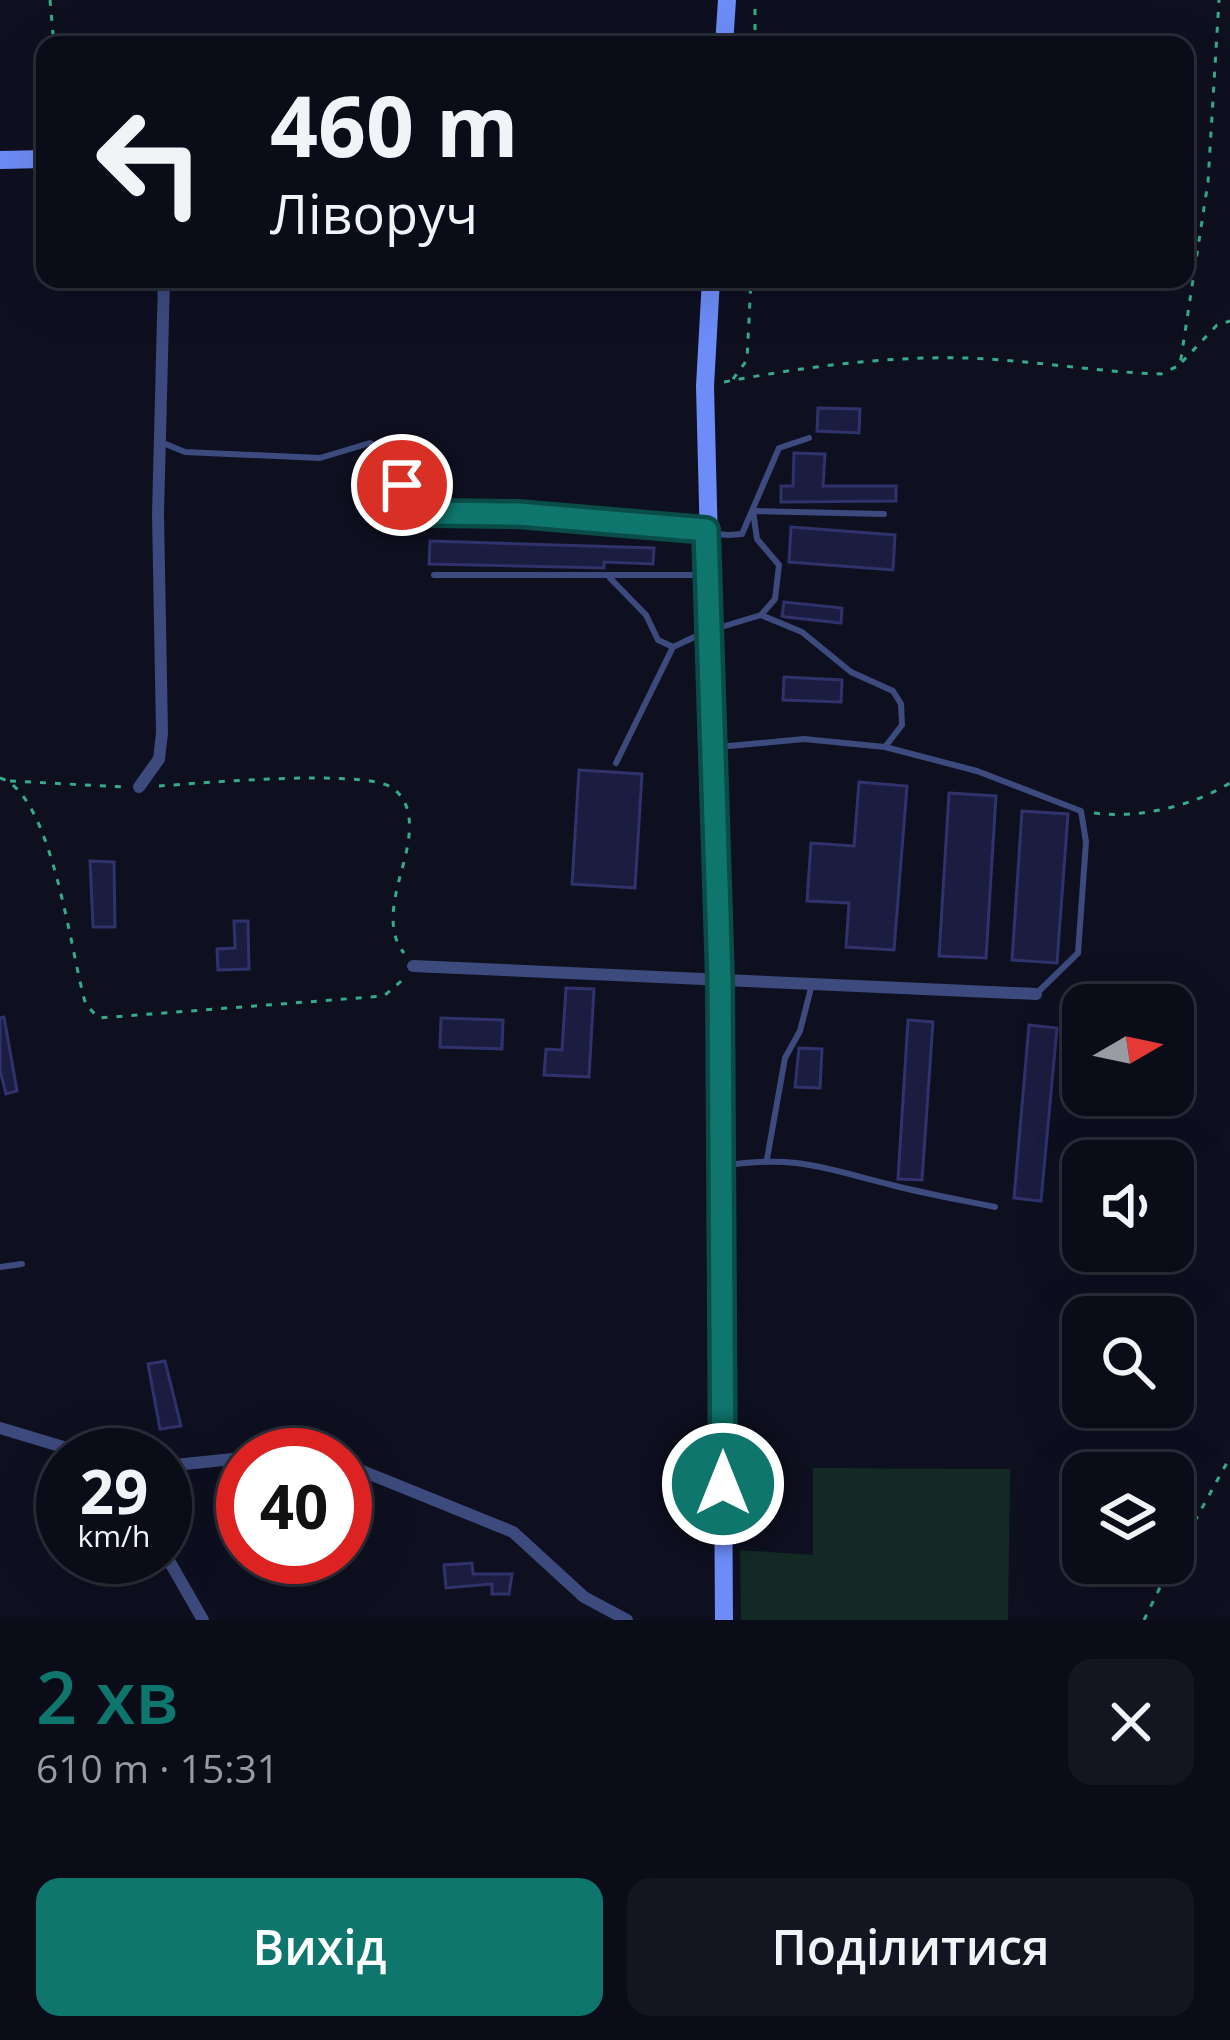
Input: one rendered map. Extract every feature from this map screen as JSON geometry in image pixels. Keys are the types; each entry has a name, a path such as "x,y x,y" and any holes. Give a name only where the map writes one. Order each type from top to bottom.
{"street":[{"path":"725,36 727,0"},
{"path":"0,160 36,159"},
{"path":"139,787 159,759 162,733 164,288"},
{"path":"710,288 705,386 706,530 720,980 724,1620"},
{"path":"413,966 1036,994"},
{"path":"0,1428 36,1439"},
{"path":"372,1475 513,1532 584,1597 627,1620"},
{"path":"182,1584 203,1620"}],"lane":[{"path":"161,442 184,452 320,458 370,443 383,452 410,500 433,513 518,514 742,534 779,448 809,438"},
{"path":"753,511 884,514"},
{"path":"616,763 674,647 708,630 761,615 775,598 779,565 757,538 753,511"},
{"path":"434,575 707,575"},
{"path":"610,578 646,614 658,640 674,647"},
{"path":"761,615 802,632 850,672 893,691 901,704 902,725 885,747"},
{"path":"714,747 804,739 885,747 977,771 1081,811 1086,842 1078,953 1036,994"},
{"path":"767,1159 785,1058 800,1031 812,984"},
{"path":"721,1167 767,1159 830,1166 995,1207"},
{"path":"0,1267 22,1264"}],"path":[{"path":"50,0 54,36"},
{"path":"755,0 755,36"},
{"path":"1194,274 1208,182 1219,0"},
{"path":"732,381 747,361 751,288"},
{"path":"1180,365 1192,288"},
{"path":"705,386 876,361 965,358 1162,374 1180,365 1217,326 1230,321"},
{"path":"0,778 69,788 334,779 388,785 402,799 410,819 392,920 396,944 413,966 403,983 384,996 99,1018 86,1005 46,843 10,781"},
{"path":"1081,811 1124,817 1174,806 1230,783"},
{"path":"1194,1522 1230,1456"},
{"path":"1144,1620 1161,1584"}],"green space":[{"path":"813,1468 1010,1469 1008,1620 741,1620 740,1550 813,1555"}],"building":[{"path":"818,408 860,409 859,433 817,431"},
{"path":"794,453 825,454 823,486 896,486 896,501 781,502 781,486 793,486"},
{"path":"791,527 895,535 893,570 789,562"},
{"path":"430,541 654,548 653,564 604,562 604,568 429,564"},
{"path":"784,602 842,608 841,623 782,616"},
{"path":"784,677 842,680 841,702 783,700"},
{"path":"579,770 642,774 635,888 572,884"},
{"path":"859,782 907,786 894,950 846,947 849,903 807,901 811,843 854,846"},
{"path":"949,793 996,796 986,958 939,956"},
{"path":"1022,811 1068,814 1057,963 1012,960"},
{"path":"90,861 114,862 115,927 93,927"},
{"path":"234,921 248,921 249,969 218,970 217,949 235,948"},
{"path":"566,988 594,989 589,1077 544,1075 546,1049 562,1050"},
{"path":"4,1017 17,1091 6,1094 0,1070 0,1018"},
{"path":"441,1018 503,1020 502,1049 440,1047"},
{"path":"908,1020 933,1022 922,1180 898,1179"},
{"path":"1029,1025 1057,1028 1041,1201 1014,1198"},
{"path":"799,1048 822,1049 820,1088 795,1087"},
{"path":"165,1361 181,1426 160,1428 148,1364"},
{"path":"472,1563 473,1574 512,1574 509,1594 492,1594 492,1584 446,1588 444,1565"}],"route":[{"path":"402,485 410,500 433,513 518,514 706,530 720,980 723,1484"}]}
